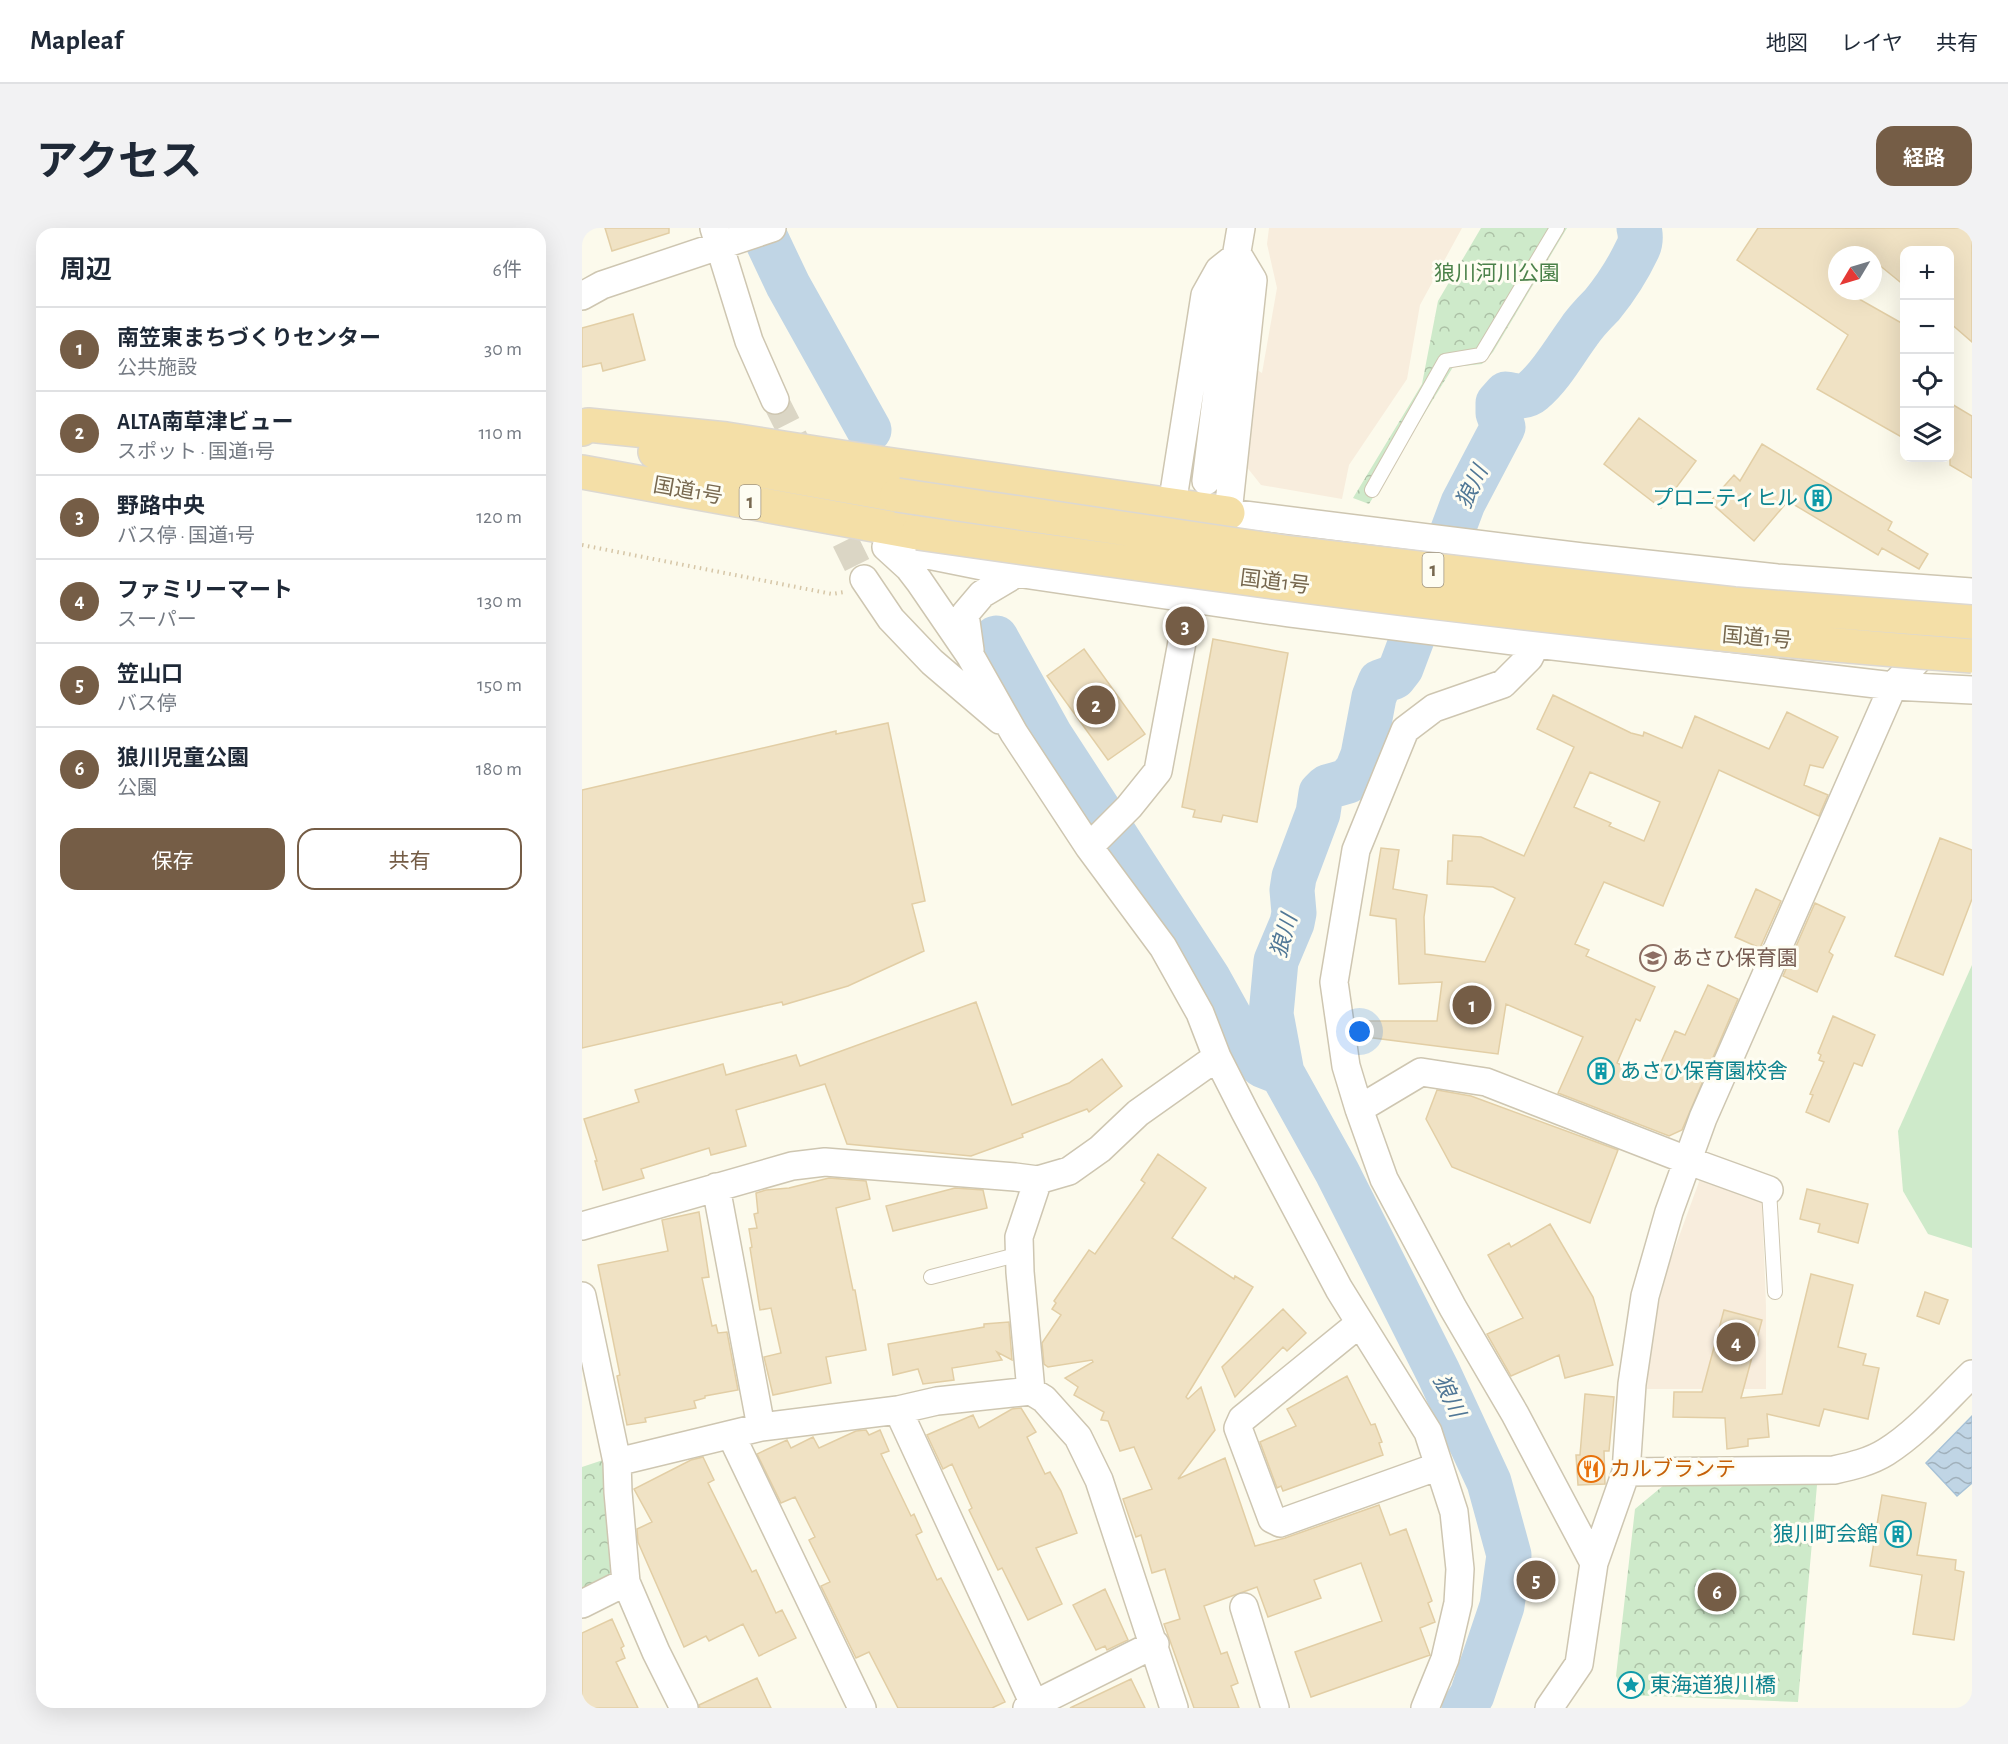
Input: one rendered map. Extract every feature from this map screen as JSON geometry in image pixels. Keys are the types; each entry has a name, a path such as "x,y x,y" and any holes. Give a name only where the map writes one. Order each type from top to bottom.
{"highway":[{"path":"582,429 588,425 726,439 1228,513"},
{"name":"国道1号","path":"582,439 897,495 1291,553 1734,604 1972,622"},
{"name":"国道1号","path":"582,472 918,533 1194,573 1620,625 1857,648 1972,656"},
{"path":"582,481 594,490 886,547"}],"street":[{"path":"1206,481 1228,304 1241,228"},
{"path":"582,296 602,285 744,234 749,341 776,400"},
{"path":"1172,505 1205,295 1219,270 1238,255"},
{"path":"1238,255 1253,280 1228,513 1582,557 1777,578 1972,592"},
{"path":"886,547 1017,573 1289,613 1893,686 1972,690"},
{"path":"886,547 909,568 971,657 1014,733 1089,847 1163,947 1200,1013 1217,1057 1339,1289 1428,1432 1454,1512 1460,1569 1458,1603 1445,1659 1425,1708"},
{"path":"1582,557 1584,650"},
{"path":"971,657 965,614 982,594 1017,573"},
{"path":"868,584 891,619 932,662 1014,733"},
{"path":"1549,1708 1579,1664 1594,1563 1626,1472 1632,1384 1645,1296 1669,1212 1703,1118 1893,686 1937,637 1972,603"},
{"path":"1089,847 1129,807 1158,771 1185,626"},
{"path":"1536,644 1529,658 1503,684 1434,708 1405,730 1356,849 1334,982 1346,1066 1384,1179 1453,1308 1515,1414 1594,1563"},
{"path":"582,1226 792,1166 825,1162 1038,1180 1069,1171 1100,1149 1138,1113 1217,1057"},
{"path":"1359,1109 1421,1072 1486,1082 1769,1190"},
{"path":"1031,1391 1019,1237 1038,1180"},
{"path":"716,1187 761,1427"},
{"path":"582,1296 617,1462 626,1581 656,1652 684,1708"},
{"path":"1360,1323 1242,1419 1238,1428 1272,1519 1280,1523 1439,1466"},
{"path":"1626,1472 1834,1470 1866,1462 1887,1452 1915,1429 1972,1374"},
{"path":"617,1462 761,1427 898,1410 937,1401 1031,1391 1044,1399 1078,1437 1099,1480 1155,1644 1174,1708"},
{"path":"898,1410 1031,1706 1155,1644"},
{"path":"731,1435 862,1708"},
{"path":"582,1604 626,1581"},
{"path":"1244,1607 1275,1708"}],"lane":[{"path":"1372,490 1445,361 1481,355 1557,228"},
{"path":"1769,1190 1775,1292"},
{"path":"931,1277 1020,1254"}],"path":[{"path":"582,545 832,594 868,584"}],"shaded area":[{"path":"1269,228 1462,228 1420,305 1407,379 1349,465 1342,499 1261,485 1242,461 1254,368 1262,373 1277,288 1267,244"},
{"path":"1700,1179 1762,1202 1766,1389 1647,1389 1650,1345 1665,1275"}],"green space":[{"name":"狼川河川公園","path":"1481,228 1567,228 1493,352 1482,364 1453,367 1369,504 1353,498 1422,384 1438,301"},
{"path":"1972,965 1972,1248 1928,1234 1903,1191 1898,1131"},
{"path":"603,1460 613,1568 608,1577 582,1594 582,1467"},
{"path":"1670,1480 1817,1485 1798,1702 1626,1695 1616,1676 1635,1509"}],"water":[{"path":"1972,1416 1972,1483 1957,1496 1926,1463"}],"building":[{"path":"605,228 669,228 669,233 612,251"},
{"path":"1758,228 1972,228 1972,342 1954,326 1954,246 1900,246 1900,282 1882,267 1882,246 1828,246 1828,300 1861,300 1900,322 1900,436 1817,389 1848,335 1737,260"},
{"path":"633,314 645,360 603,371 601,363 582,367 582,328"},
{"path":"1954,405 1972,416 1972,478 1950,465 1950,462 1954,462"},
{"path":"1639,418 1696,461 1661,508 1604,464"},
{"name":"プロニティヒル","path":"1762,444 1892,522 1888,530 1928,554 1919,569 1882,548 1878,555 1788,501 1754,541 1710,502 1734,475 1740,481"},
{"path":"1213,639 1288,653 1257,822 1223,815 1221,822 1193,817 1195,810 1182,807"},
{"path":"1084,649 1145,734 1108,760 1047,676"},
{"path":"1553,695 1631,733 1643,736 1644,732 1682,748 1695,716 1769,749 1787,712 1838,737 1823,768 1810,765 1804,785 1828,795 1819,816 1719,770 1663,906 1604,882 1575,944 1589,950 1586,956 1655,987 1640,1021 1636,1019 1617,1063 1653,1080 1675,1031 1685,1035 1708,985 1738,999 1682,1130 1669,1136 1558,1093 1583,1037 1506,1004 1498,1054 1358,1036 1356,1021 1437,1021 1442,982 1399,984 1396,919 1370,915 1381,848 1399,850 1393,889 1427,895 1424,917 1425,954 1485,962 1515,898 1493,887 1447,884 1448,861 1452,861 1453,835 1481,837 1524,856 1574,747 1537,729","holes":["1590,772 1660,802 1644,841 1574,807"]},
{"path":"888,723 925,901 912,904 924,951 848,986 783,1005 782,1002 582,1048 582,790 836,731 836,734"},
{"path":"1940,838 1972,850 1972,899 1943,975 1895,956"},
{"path":"1756,889 1781,901 1760,948 1735,937"},
{"path":"1815,903 1845,917 1829,952 1833,955 1817,992 1783,976"},
{"path":"976,1002 1012,1105 1069,1083 1102,1059 1122,1086 1089,1112 1087,1109 1022,1134 1023,1137 971,1156 847,1144 825,1084 736,1110 746,1146 711,1155 709,1148 641,1169 644,1178 603,1190 584,1119 639,1102 635,1090 723,1064 726,1075 796,1055 800,1066"},
{"path":"1833,1016 1875,1035 1862,1066 1854,1063 1829,1122 1806,1112 1813,1095 1810,1094 1824,1062 1819,1060 1821,1055 1818,1053"},
{"path":"1437,1090 1471,1096 1618,1150 1590,1223 1452,1167 1426,1119"},
{"path":"1158,1154 1206,1188 1172,1238 1234,1279 1235,1276 1253,1287 1186,1397 1188,1399 1201,1387 1215,1430 1178,1479 1225,1458 1255,1546 1285,1538 1379,1505 1390,1535 1406,1529 1432,1601 1428,1603 1435,1622 1420,1628 1430,1655 1311,1697 1295,1652 1382,1621 1361,1563 1314,1580 1321,1598 1268,1617 1257,1587 1204,1606 1221,1654 1227,1652 1238,1683 1231,1686 1239,1708 1194,1708 1164,1624 1180,1619 1165,1569 1152,1573 1141,1535 1136,1537 1123,1499 1152,1489 1134,1447 1120,1451 1108,1421 1101,1420 1104,1412 1074,1395 1078,1387 1065,1378 1093,1362 1092,1360 1048,1367 1044,1364 1042,1343 1061,1315 1052,1309 1056,1303 1054,1301 1089,1250 1095,1254 1145,1183 1141,1180"},
{"path":"829,1178 866,1181 870,1199 836,1208 866,1350 826,1357 831,1383 773,1395 764,1357 781,1353 771,1308 760,1310 750,1248 752,1247 749,1229 757,1228 754,1214 758,1213 756,1193"},
{"path":"955,1188 983,1190 987,1208 893,1231 886,1206"},
{"path":"1807,1189 1868,1204 1858,1243 1818,1232 1820,1224 1800,1219"},
{"path":"699,1212 709,1277 702,1278 712,1326 716,1325 718,1333 727,1332 738,1390 705,1396 705,1398 694,1401 696,1408 645,1418 646,1422 627,1425 617,1376 620,1375 598,1265 668,1251 662,1220"},
{"path":"1550,1224 1593,1297 1613,1365 1565,1378 1559,1355 1511,1376 1487,1334 1523,1318 1488,1255 1509,1243 1511,1247"},
{"path":"1811,1274 1853,1285 1838,1347 1866,1354 1863,1365 1879,1368 1868,1419 1824,1409 1819,1426 1767,1414 1769,1437 1748,1439 1748,1446 1727,1449 1725,1418 1673,1417 1674,1392 1702,1392 1724,1310 1762,1320 1741,1398 1782,1394"},
{"path":"1925,1292 1948,1300 1939,1324 1917,1316"},
{"path":"1283,1309 1306,1333 1287,1351 1283,1347 1235,1397 1222,1367"},
{"path":"1009,1322 1012,1360 997,1352 1002,1360 952,1368 954,1380 923,1384 918,1369 893,1375 888,1344 984,1327 984,1324"},
{"path":"1347,1376 1371,1425 1375,1424 1382,1442 1379,1443 1383,1455 1283,1491 1281,1486 1277,1488 1260,1442 1296,1426 1287,1409"},
{"path":"1585,1394 1614,1397 1609,1451 1604,1451 1605,1484 1578,1485 1576,1455 1580,1455"},
{"path":"1021,1408 1036,1432 1027,1437 1045,1474 1050,1472 1061,1491 1077,1533 1036,1548 1062,1604 1028,1620 1002,1568 998,1570 969,1510 972,1508 952,1464 943,1469 927,1435 973,1415 979,1428 1012,1409"},
{"path":"866,1430 869,1435 880,1430 889,1451 881,1454 911,1516 914,1514 922,1532 916,1535 937,1580 941,1578 1005,1702 992,1708 898,1708 869,1652 856,1658 821,1586 830,1582 809,1540 815,1537 795,1497 781,1503 757,1454 787,1440 791,1448 813,1437 819,1448 856,1431"},
{"path":"703,1457 714,1480 708,1483 752,1572 756,1570 776,1613 782,1610 796,1638 759,1656 743,1624 709,1641 706,1636 684,1647 638,1542 637,1529 652,1522 634,1489 691,1460"},
{"path":"1882,1495 1926,1503 1917,1555 1956,1560 1955,1570 1964,1572 1954,1640 1913,1634 1922,1575 1870,1566"},
{"path":"1105,1589 1128,1640 1107,1650 1105,1646 1096,1650 1073,1605"},
{"path":"612,1619 624,1646 621,1648 625,1658 616,1662 638,1708 582,1708 582,1633"},
{"path":"757,1678 771,1708 700,1708 699,1705"},
{"path":"1131,1679 1145,1708 1070,1708"}],"waterway":[{"path":"761,228 788,285 869,430"},
{"name":"狼川","path":"1464,1708 1472,1695 1502,1606 1509,1555 1489,1482 1438,1372 1337,1172 1282,1073 1271,1014 1276,961 1292,923 1294,877 1318,813 1321,793 1327,787 1348,781 1357,770 1363,755 1374,697 1380,682 1394,677 1401,668 1463,503 1503,427 1498,413 1498,403 1506,394 1527,395 1546,378 1583,325 1602,305 1621,279 1639,245 1639,228"},
{"path":"996,638 1050,735 1208,978 1248,1050 1262,1065 1282,1073"}],"tunnel":[{"path":"775,400 808,465"},
{"path":"827,504 864,579"}],"place":[{"name":"プロニティヒル","path":"1818,498"},
{"name":"野路中央","path":"1185,626"},
{"name":"ALTA南草津ビュー","path":"1096,705"},
{"name":"あさひ保育園","path":"1653,958"},
{"name":"南笠東まちづくりセンター","path":"1472,1005"},
{"name":"あさひ保育園校舎","path":"1601,1071"},
{"name":"ファミリーマート","path":"1736,1342"},
{"name":"カルブランテ","path":"1591,1469"},
{"name":"狼川町会館","path":"1898,1534"},
{"name":"笠山口","path":"1536,1580"},
{"name":"狼川児童公園","path":"1717,1592"},
{"name":"東海道狼川橋","path":"1631,1685"}]}
